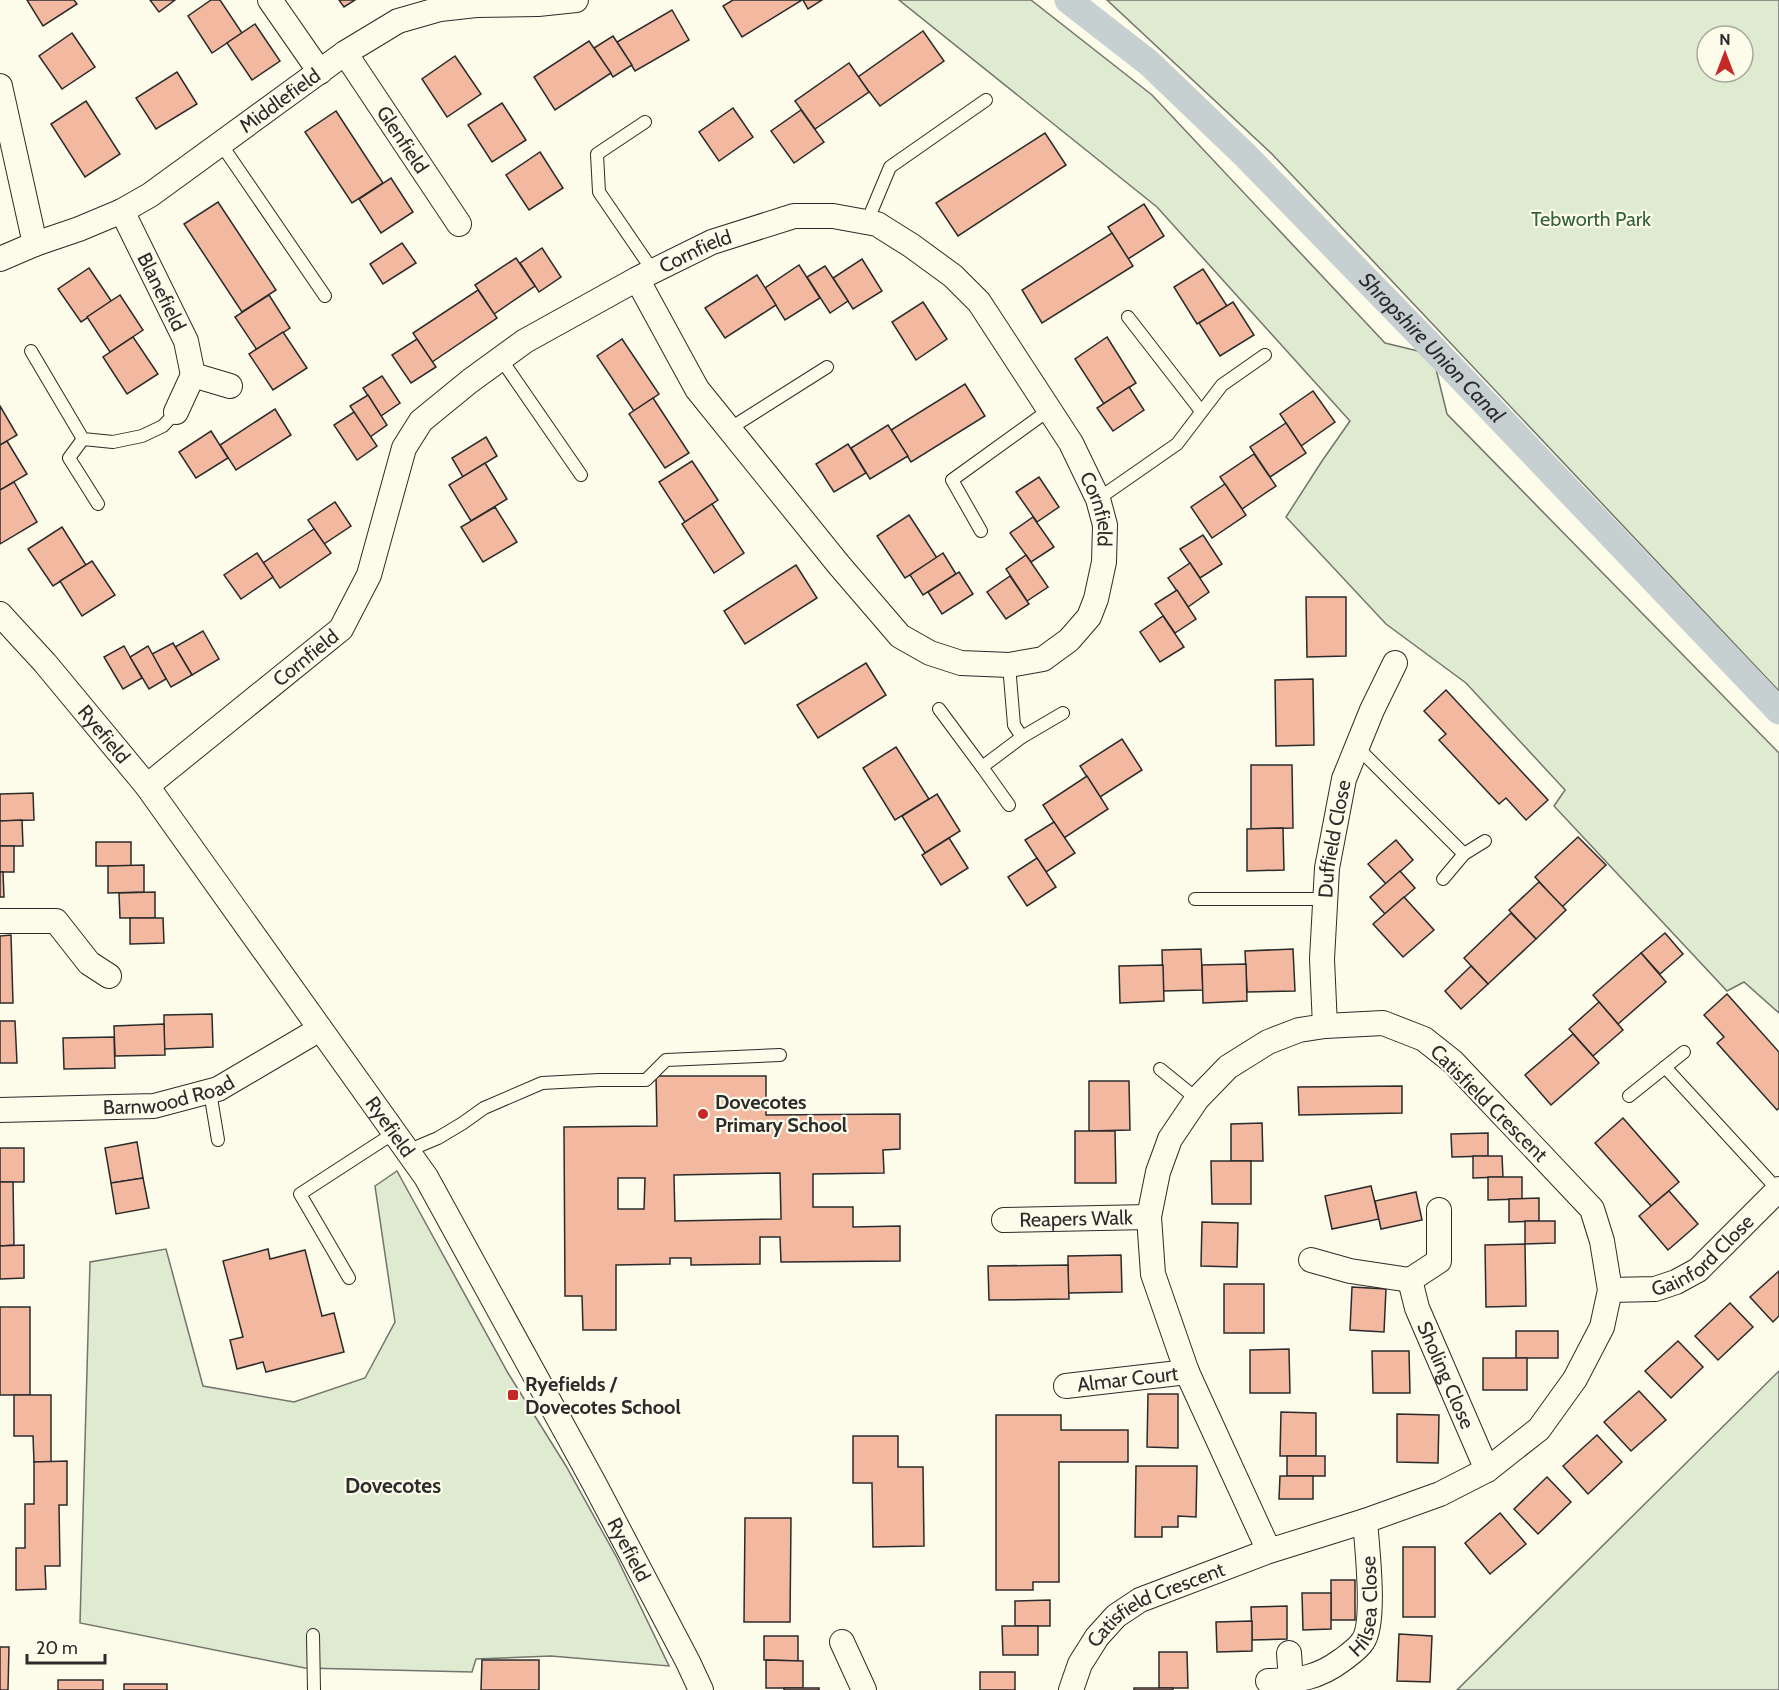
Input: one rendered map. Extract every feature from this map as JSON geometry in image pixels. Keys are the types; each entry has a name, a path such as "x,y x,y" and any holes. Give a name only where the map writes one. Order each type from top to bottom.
{"street":[{"path":"270,0 320,72"},
{"name":"Middlefield","path":"0,260 35,244 122,211 150,195 345,53 398,21 440,9 570,1"},
{"name":"Glenfield","path":"345,53 459,224"},
{"path":"0,87 35,244"},
{"name":"Blanefield","path":"122,211 186,340 193,375"},
{"name":"Cornfield","path":"147,786 341,629 369,574 404,448 421,421 470,381 525,341 645,275 712,242 794,216 833,216 877,224 953,276 979,302 1071,443 1098,499 1105,525 1104,562 1096,599 1089,617 1069,640 1043,659 1009,665 961,663 930,653 900,636 839,565 697,389 645,275"},
{"path":"176,412 193,375 230,386"},
{"name":"Ryefield","path":"0,614 45,663 147,786 426,1177 610,1512 688,1662 700,1690"},
{"name":"Duffield Close","path":"1324,1026 1322,959 1328,868 1344,779 1372,710 1395,663"},
{"path":"0,921 56,921 89,963 109,976"},
{"name":"Catisfield Crescent","path":"1071,1690 1080,1664 1097,1637 1116,1616 1140,1600 1269,1551 1365,1521 1440,1494 1487,1470 1539,1429 1575,1379 1602,1327 1610,1290 1602,1241 1592,1209 1453,1062 1424,1039 1383,1023 1324,1026 1299,1030 1268,1042 1228,1067 1197,1099 1170,1139 1158,1172 1149,1217 1153,1275 1187,1372 1269,1551"},
{"name":"Barnwood Road","path":"0,1110 154,1106 210,1092 320,1029"},
{"name":"Gainford Close","path":"1610,1290 1655,1289 1676,1282 1698,1270 1778,1190"},
{"path":"1311,1260 1350,1271 1410,1280 1439,1262 1439,1210"},
{"name":"Reapers Walk","path":"1004,1220 1149,1217"},
{"name":"Sholing Close","path":"1410,1280 1417,1308 1487,1470"},
{"name":"Almar Court","path":"1066,1386 1187,1372"},
{"name":"Hilsea Close","path":"1290,1653 1279,1681 1303,1680 1331,1669 1358,1648 1365,1639 1370,1618 1365,1521"},
{"path":"842,1642 864,1690"}],"lane":[{"path":"867,222 890,167 986,100"},
{"path":"645,122 597,154 597,164 599,192 645,275"},
{"path":"221,144 325,296"},
{"path":"1128,317 1201,411"},
{"path":"31,351 83,439"},
{"path":"1098,499 1177,444 1222,385 1265,355"},
{"path":"501,359 581,475"},
{"path":"729,429 827,367"},
{"path":"981,531 952,480 1049,410"},
{"path":"83,439 112,442 142,436 163,426 176,412"},
{"path":"83,439 69,458 98,504"},
{"path":"1009,665 1014,724 1022,737"},
{"path":"939,709 1009,805"},
{"path":"982,767 1022,737 1063,713"},
{"path":"1357,747 1464,854"},
{"path":"1443,879 1464,854 1485,841"},
{"path":"1195,899 1326,899"},
{"path":"1629,1096 1684,1052"},
{"path":"349,1278 300,1194 401,1142 438,1138 484,1108 542,1083 646,1080 666,1060 780,1055"},
{"path":"1665,1067 1778,1190"},
{"path":"1160,1069 1197,1099"},
{"path":"210,1092 218,1140"},
{"path":"313,1635 314,1690"}],"green space":[{"path":"899,0 1031,0 1152,95 1385,343 1418,351 1436,369 1447,414 1779,753 1779,1013 1744,982 1727,991 1554,806 1565,790 1466,683 1386,624 1286,517 1350,421 1157,207"},
{"name":"Tebworth Park","path":"1107,0 1779,0 1779,691 1272,154"},
{"path":"397,1171 508,1373 566,1466 617,1558 669,1666 551,1656 476,1659 472,1672 305,1668 80,1623 90,1262 166,1249 203,1386 294,1402 365,1378 395,1322 375,1186"},
{"path":"1779,1371 1779,1690 1457,1690"}],"building":[{"path":"27,0 74,0 77,4 43,26"},
{"path":"150,0 175,0 159,12"},
{"path":"211,0 220,0 242,33 212,53 188,16"},
{"path":"339,0 355,0 344,7"},
{"path":"733,0 802,0 742,37 723,6"},
{"path":"803,0 822,0 808,9"},
{"path":"672,10 689,40 635,71 617,42"},
{"path":"255,24 280,61 252,80 227,43"},
{"path":"923,31 944,61 880,106 858,77"},
{"path":"72,33 95,67 62,89 39,56"},
{"path":"613,36 632,65 613,77 594,48"},
{"path":"589,41 611,73 555,110 534,77"},
{"path":"455,56 481,94 447,117 422,79"},
{"path":"849,63 869,92 815,129 795,101"},
{"path":"177,72 197,104 156,129 136,98"},
{"path":"86,101 120,154 85,177 51,124"},
{"path":"502,103 526,140 492,162 468,125"},
{"path":"733,108 753,137 719,161 699,132"},
{"path":"801,110 824,142 794,163 771,131"},
{"path":"336,111 383,183 352,203 305,132"},
{"path":"1045,133 1066,165 958,236 936,203"},
{"path":"540,152 563,188 529,210 506,175"},
{"path":"391,178 413,212 381,233 359,199"},
{"path":"218,202 276,290 242,312 184,224"},
{"path":"1144,204 1164,236 1128,259 1108,227"},
{"path":"1112,233 1133,266 1042,323 1022,290"},
{"path":"402,243 416,263 383,284 370,264"},
{"path":"542,248 561,277 539,292 520,263"},
{"path":"516,258 535,286 494,314 475,285"},
{"path":"862,259 882,291 853,309 833,278"},
{"path":"799,265 820,298 785,320 765,288"},
{"path":"825,266 848,301 830,313 807,277"},
{"path":"89,268 112,302 81,322 58,289"},
{"path":"1203,269 1227,306 1197,324 1174,287"},
{"path":"757,275 776,305 725,338 705,308"},
{"path":"478,290 497,318 432,362 413,333"},
{"path":"120,295 143,330 110,352 87,317"},
{"path":"269,295 290,328 257,350 235,317"},
{"path":"923,302 947,339 916,360 892,322"},
{"path":"1233,302 1254,335 1220,356 1199,323"},
{"path":"283,332 307,368 273,390 249,354"},
{"path":"133,337 158,374 127,394 103,357"},
{"path":"1107,337 1136,383 1104,404 1075,359"},
{"path":"417,339 436,367 411,383 392,355"},
{"path":"622,339 659,394 634,411 597,356"},
{"path":"382,376 400,403 381,416 363,388"},
{"path":"965,384 985,416 911,462 891,430"},
{"path":"1129,387 1144,410 1113,431 1097,408"},
{"path":"1313,391 1335,422 1301,446 1280,414"},
{"path":"368,395 387,425 370,437 350,406"},
{"path":"653,398 689,453 665,468 629,414"},
{"path":"0,406 17,435 0,445"},
{"path":"275,409 291,435 236,470 220,445"},
{"path":"354,412 377,446 357,460 334,425"},
{"path":"1286,423 1306,453 1270,477 1250,447"},
{"path":"888,425 908,456 870,479 851,448"},
{"path":"211,431 228,458 196,478 179,452"},
{"path":"486,437 497,456 463,477 452,458"},
{"path":"7,441 27,474 0,490 0,445"},
{"path":"848,444 866,473 834,492 816,464"},
{"path":"1254,454 1276,486 1242,509 1220,477"},
{"path":"692,461 718,500 685,522 659,482"},
{"path":"485,463 507,499 471,521 449,485"},
{"path":"1039,477 1059,507 1037,522 1016,492"},
{"path":"14,482 37,522 0,544 0,490"},
{"path":"1225,484 1246,515 1212,538 1191,507"},
{"path":"335,502 351,526 324,544 308,520"},
{"path":"712,504 744,553 714,573 682,524"},
{"path":"495,507 517,542 483,562 461,527"},
{"path":"909,515 937,558 905,578 877,536"},
{"path":"1033,517 1054,547 1031,562 1010,533"},
{"path":"62,527 86,565 53,586 28,549"},
{"path":"314,529 331,553 280,588 263,563"},
{"path":"1203,535 1222,564 1200,578 1180,549"},
{"path":"257,553 273,577 241,599 224,575"},
{"path":"943,553 956,574 923,595 910,575"},
{"path":"1026,555 1048,587 1027,601 1006,569"},
{"path":"92,561 115,595 82,616 60,581"},
{"path":"1190,563 1209,592 1188,607 1168,578"},
{"path":"796,565 817,598 745,644 724,611"},
{"path":"959,572 973,594 942,614 928,592"},
{"path":"1010,576 1029,604 1006,619 987,592"},
{"path":"1177,590 1196,619 1175,633 1155,604"},
{"path":"1306,597 1346,597 1346,656 1307,657"},
{"path":"1163,616 1184,647 1160,662 1140,632"},
{"path":"203,631 219,659 192,675 175,647"},
{"path":"173,643 192,675 171,687 152,654"},
{"path":"124,646 142,678 123,689 104,657"},
{"path":"148,646 166,679 149,689 130,657"},
{"path":"866,663 886,695 818,738 797,705"},
{"path":"1313,679 1314,745 1276,746 1275,680"},
{"path":"1446,690 1548,800 1526,820 1506,798 1499,804 1439,740 1446,734 1424,711"},
{"path":"1122,739 1142,770 1100,797 1080,766"},
{"path":"896,747 929,799 895,820 863,768"},
{"path":"1251,765 1292,765 1293,828 1251,829"},
{"path":"1087,776 1108,809 1064,838 1043,805"},
{"path":"33,793 34,820 0,821 0,794"},
{"path":"937,794 960,831 925,853 902,816"},
{"path":"22,820 23,846 0,846 0,821"},
{"path":"1054,822 1075,853 1046,872 1025,840"},
{"path":"1283,828 1284,870 1247,871 1247,829"},
{"path":"1578,837 1606,865 1562,907 1535,877"},
{"path":"949,838 968,868 941,885 922,855"},
{"path":"1396,840 1413,860 1386,884 1368,864"},
{"path":"96,842 131,842 131,866 96,866"},
{"path":"0,846 14,846 14,872 0,872"},
{"path":"1037,858 1056,887 1027,906 1008,877"},
{"path":"144,865 144,892 108,893 108,866"},
{"path":"1400,871 1415,888 1385,914 1370,897"},
{"path":"0,872 3,872 4,897 0,897"},
{"path":"1539,882 1566,910 1536,939 1509,910"},
{"path":"155,892 155,918 120,918 119,893"},
{"path":"1404,897 1434,930 1403,957 1373,924"},
{"path":"1511,913 1536,939 1488,984 1464,958"},
{"path":"130,918 163,918 164,943 130,944"},
{"path":"1665,933 1683,954 1660,974 1641,953"},
{"path":"11,935 13,1003 0,1003 0,936"},
{"path":"1201,949 1203,990 1163,991 1162,950"},
{"path":"1293,949 1295,991 1247,992 1245,951"},
{"path":"1641,953 1666,982 1618,1024 1593,995"},
{"path":"1246,964 1247,1001 1203,1003 1202,965"},
{"path":"1163,965 1164,1001 1120,1003 1119,966"},
{"path":"1471,966 1488,984 1461,1009 1445,991"},
{"path":"1727,994 1779,1052 1779,1108 1777,1110 1717,1043 1724,1037 1704,1015"},
{"path":"1599,1002 1623,1030 1593,1056 1569,1029"},
{"path":"212,1014 213,1047 164,1049 164,1015"},
{"path":"0,1021 15,1021 17,1063 0,1063"},
{"path":"164,1024 165,1055 115,1056 114,1026"},
{"path":"1573,1034 1599,1063 1551,1105 1525,1075"},
{"path":"114,1037 115,1068 64,1069 63,1038"},
{"path":"656,1076 766,1076 766,1115 900,1114 900,1149 883,1150 884,1173 813,1174 813,1207 853,1207 853,1227 900,1226 900,1261 781,1262 780,1237 760,1237 760,1264 691,1265 691,1258 670,1258 670,1264 616,1265 616,1330 583,1330 582,1296 565,1296 564,1127 657,1126","holes":["780,1173 781,1219 675,1221 674,1175","618,1178 645,1178 644,1209 618,1209"]},
{"path":"1089,1081 1129,1081 1130,1130 1089,1131"},
{"path":"1402,1086 1402,1113 1299,1115 1298,1087"},
{"path":"1623,1118 1679,1182 1651,1206 1595,1143"},
{"path":"1262,1123 1263,1161 1231,1161 1231,1124"},
{"path":"1075,1131 1115,1131 1116,1183 1075,1183"},
{"path":"1488,1133 1488,1156 1452,1157 1451,1134"},
{"path":"137,1142 143,1178 111,1183 105,1148"},
{"path":"0,1148 24,1148 24,1182 0,1182"},
{"path":"1473,1156 1502,1156 1503,1177 1473,1178"},
{"path":"1211,1161 1251,1161 1251,1204 1212,1204"},
{"path":"1488,1177 1522,1177 1522,1199 1488,1200"},
{"path":"143,1178 149,1208 116,1214 111,1183"},
{"path":"0,1182 13,1182 14,1245 0,1246"},
{"path":"1371,1186 1379,1219 1332,1229 1325,1196"},
{"path":"1669,1191 1698,1224 1668,1250 1639,1216"},
{"path":"1416,1192 1422,1220 1381,1229 1375,1201"},
{"path":"1539,1198 1539,1221 1509,1222 1509,1199"},
{"path":"1525,1221 1555,1221 1555,1243 1525,1244"},
{"path":"1202,1222 1238,1223 1237,1267 1201,1266"},
{"path":"1525,1244 1526,1306 1486,1307 1485,1245"},
{"path":"24,1245 24,1278 0,1279 0,1246"},
{"path":"268,1249 270,1259 305,1250 322,1316 334,1313 344,1352 266,1372 263,1362 237,1369 230,1340 243,1337 223,1261"},
{"path":"1121,1255 1122,1292 1068,1293 1068,1256"},
{"path":"1068,1265 1069,1299 989,1300 988,1266"},
{"path":"1779,1271 1779,1316 1773,1322 1750,1297"},
{"path":"1224,1284 1264,1284 1264,1333 1224,1333"},
{"path":"1352,1287 1386,1289 1384,1332 1350,1330"},
{"path":"1730,1303 1753,1327 1718,1360 1695,1336"},
{"path":"0,1307 30,1307 30,1395 0,1395"},
{"path":"1516,1331 1558,1331 1558,1358 1516,1358"},
{"path":"1678,1341 1703,1367 1671,1398 1645,1371"},
{"path":"1289,1349 1290,1393 1250,1393 1250,1350"},
{"path":"1372,1351 1409,1351 1410,1393 1373,1393"},
{"path":"1483,1358 1527,1358 1527,1390 1483,1390"},
{"path":"1639,1391 1666,1420 1631,1451 1604,1422"},
{"path":"1148,1394 1178,1394 1178,1448 1147,1447"},
{"path":"14,1395 51,1395 51,1462 34,1462 33,1436 14,1436"},
{"path":"1281,1412 1316,1413 1316,1456 1280,1456"},
{"path":"1397,1414 1439,1415 1438,1463 1397,1462"},
{"path":"996,1415 1061,1415 1061,1430 1128,1430 1128,1462 1059,1462 1059,1582 1033,1582 1033,1590 996,1590"},
{"path":"1597,1435 1622,1462 1588,1494 1563,1466"},
{"path":"853,1436 898,1436 898,1467 923,1467 924,1546 873,1547 872,1483 853,1483"},
{"path":"1287,1456 1325,1456 1325,1476 1287,1476"},
{"path":"67,1461 67,1505 59,1505 60,1566 45,1566 46,1589 16,1590 16,1548 25,1548 25,1504 34,1504 34,1462"},
{"path":"1136,1466 1197,1466 1196,1517 1178,1516 1178,1527 1162,1527 1162,1537 1135,1537"},
{"path":"1280,1476 1313,1476 1313,1499 1279,1499"},
{"path":"1547,1477 1571,1502 1538,1534 1514,1509"},
{"path":"1500,1513 1526,1544 1490,1574 1465,1543"},
{"path":"745,1518 791,1518 790,1622 744,1622"},
{"path":"1403,1547 1435,1547 1435,1617 1403,1617"},
{"path":"1331,1580 1355,1580 1355,1620 1331,1620"},
{"path":"1302,1593 1331,1593 1331,1629 1303,1630"},
{"path":"1050,1600 1050,1626 1015,1626 1015,1601"},
{"path":"1287,1606 1287,1639 1252,1640 1251,1607"},
{"path":"1252,1621 1252,1651 1217,1652 1216,1622"},
{"path":"1002,1626 1038,1626 1038,1655 1003,1655"},
{"path":"1399,1634 1432,1636 1430,1682 1397,1681"},
{"path":"764,1636 798,1636 798,1661 764,1660"},
{"path":"0,1647 9,1647 8,1690 0,1690"},
{"path":"1159,1652 1187,1652 1188,1688 1159,1688"},
{"path":"482,1660 539,1660 539,1690 481,1690"},
{"path":"766,1660 803,1661 803,1688 766,1688"},
{"path":"980,1672 1015,1672 1015,1690 980,1690"},
{"path":"58,1680 103,1680 103,1690 58,1690"},
{"path":"124,1684 167,1684 167,1690 124,1690"},
{"path":"784,1688 819,1688 819,1690 784,1690"},
{"path":"1134,1688 1173,1688 1173,1690 1134,1690"}],"waterway":[{"name":"Shropshire Union Canal","path":"1068,0 1149,63 1246,156 1779,711"}],"place":[{"name":"Dovecotes Primary School","path":"703,1114"},
{"name":"Ryefields / Dovecotes School","path":"513,1395"}],"district":[{"name":"Dovecotes","path":"393,1486"}]}
